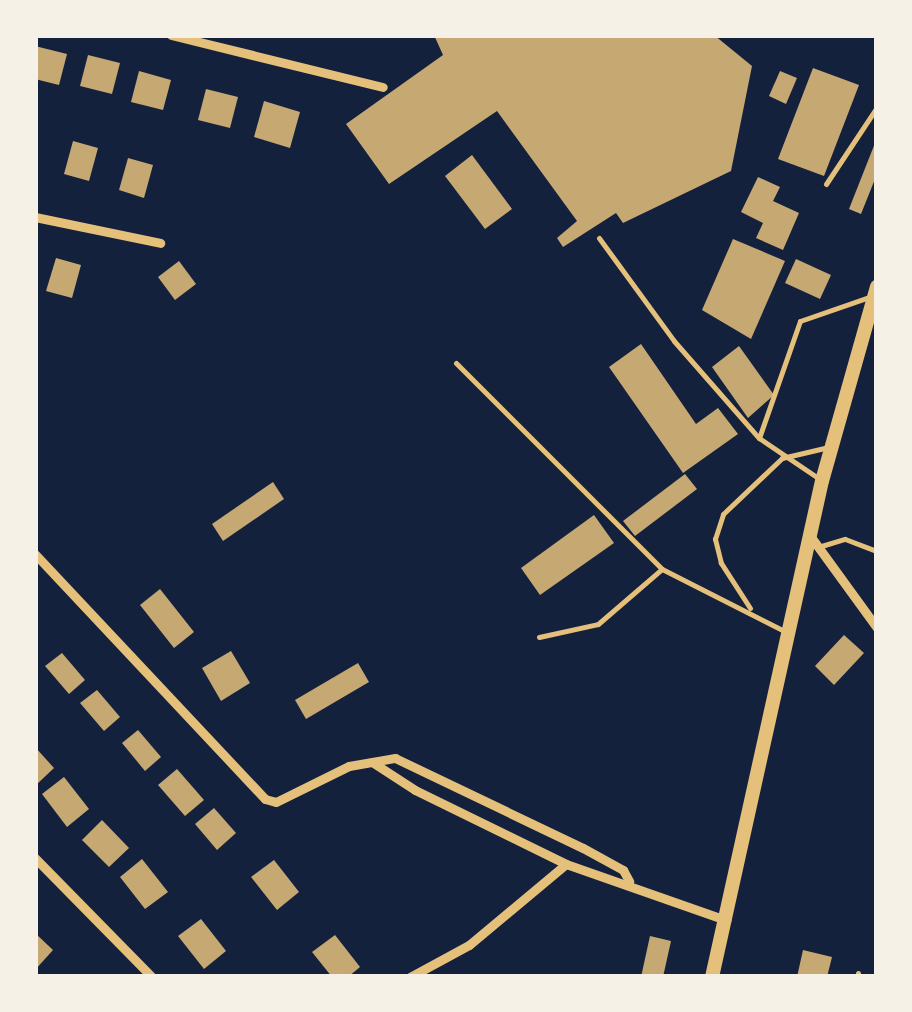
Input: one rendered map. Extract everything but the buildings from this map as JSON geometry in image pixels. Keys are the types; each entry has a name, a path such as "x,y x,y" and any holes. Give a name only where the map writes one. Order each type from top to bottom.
{"main road":[{"path":"713,974 814,542 822,481 876,291"}],"street":[{"path":"171,35 384,87"},
{"path":"35,217 160,243"},
{"path":"814,542 877,628"},
{"path":"35,554 256,794 276,802 331,772 383,756 403,760 583,848 623,870 629,881"},
{"path":"372,762 415,790 566,864 615,885 629,881 728,921"},
{"path":"35,858 152,977"},
{"path":"410,977 469,945 566,864"}],"lane":[{"path":"826,184 877,106"},
{"path":"599,238 674,341 759,438 782,458 822,481"},
{"path":"759,438 800,321 876,291"},
{"path":"456,363 662,569 751,609 790,635"},
{"path":"751,609 721,563 715,539 723,514 782,458 832,446"},
{"path":"814,542 845,540 877,550"},
{"path":"540,637 598,624 662,569"},
{"path":"698,977 713,974"}]}
